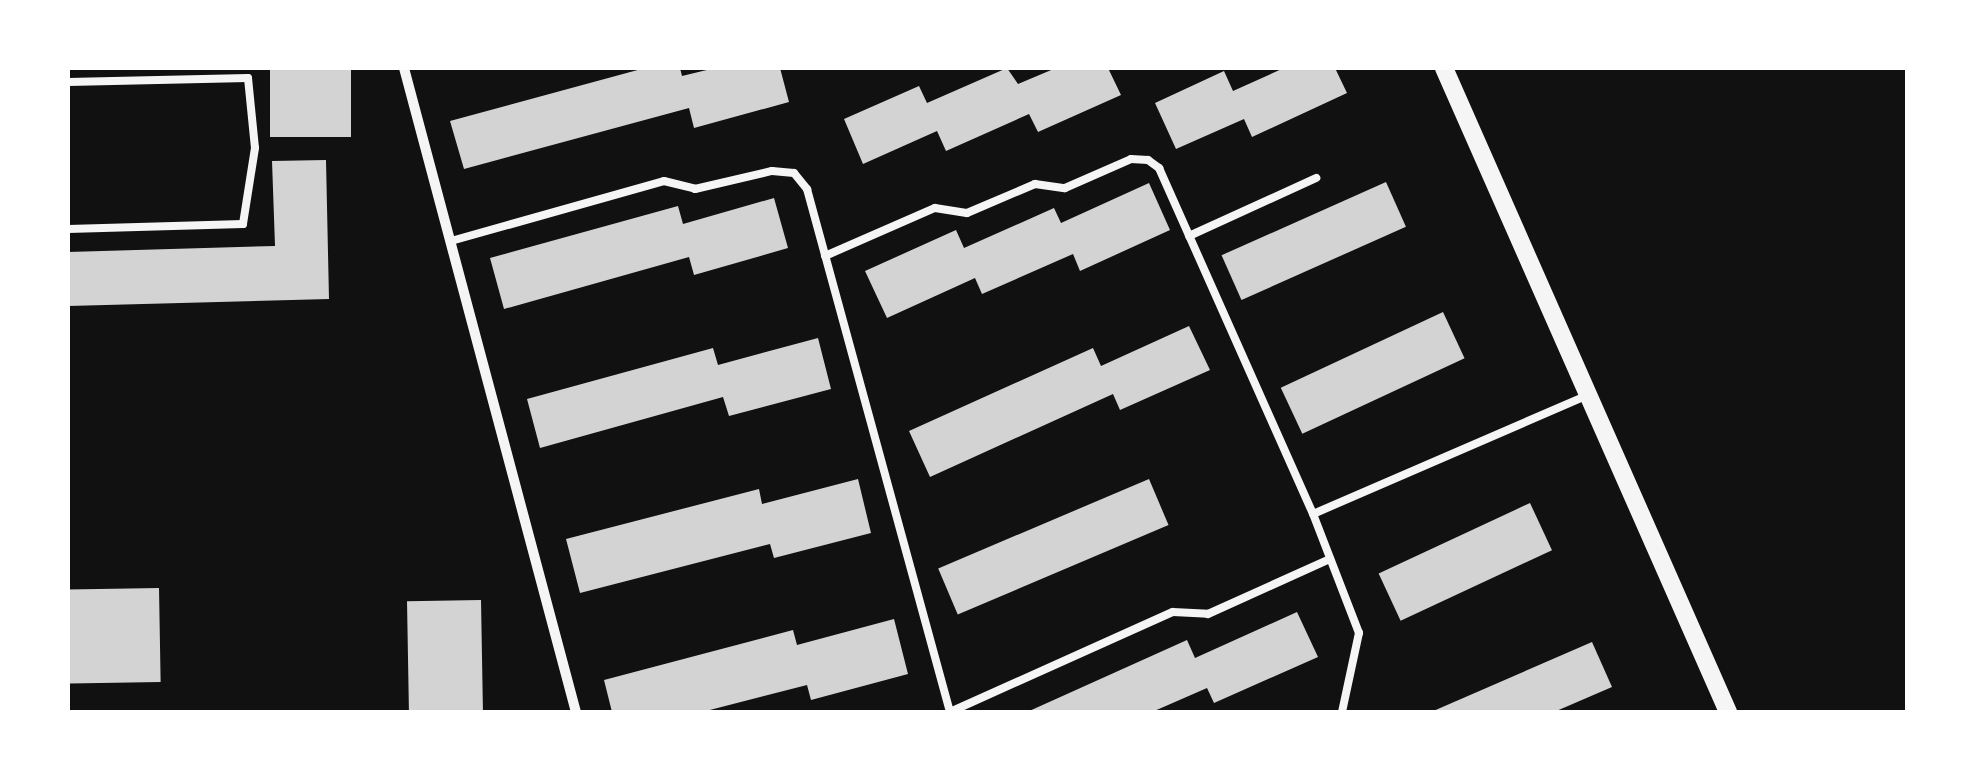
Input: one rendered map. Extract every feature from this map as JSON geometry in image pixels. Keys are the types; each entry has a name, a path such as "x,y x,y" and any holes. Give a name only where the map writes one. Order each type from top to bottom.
{"street":[{"path":"404,68 576,712"},
{"path":"1444,68 1728,712"}],"lane":[{"path":"68,82 248,78 255,148 243,224 68,229"},
{"path":"825,256 934,208 967,213 1035,184 1065,188 1132,159 1159,168 1313,514 1359,634 1342,712"},
{"path":"450,241 664,181 695,190 772,171 794,173 807,189 950,712 1173,612 1208,614 1330,559"},
{"path":"1189,236 1316,178"},
{"path":"1313,514 1588,395"}],"building":[{"path":"270,68 351,68 351,137 270,137"},
{"path":"645,68 680,68 682,76 715,68 780,68 789,102 694,128 689,108 464,169 450,121"},
{"path":"1007,68 1018,84 1056,68 1108,68 1121,95 1038,132 1029,114 946,151 937,131 863,164 844,119 919,86 927,103"},
{"path":"1284,68 1335,68 1347,93 1252,137 1244,119 1176,149 1155,103 1224,71 1233,91"},
{"path":"326,160 329,299 68,306 68,252 275,246 272,161"},
{"path":"1386,182 1406,227 1241,300 1222,255"},
{"path":"1149,183 1170,230 1080,271 1073,254 982,294 975,278 887,318 865,271 956,230 964,248 1054,208 1061,223"},
{"path":"774,198 788,248 694,275 689,257 504,309 490,258 678,206 683,224"},
{"path":"1443,312 1465,358 1302,434 1281,388"},
{"path":"1189,326 1210,370 1120,410 1113,394 930,477 909,431 1093,348 1101,366"},
{"path":"818,338 831,389 729,416 723,397 540,448 527,399 713,348 718,365"},
{"path":"858,479 871,533 774,558 770,544 580,593 566,539 759,489 762,504"},
{"path":"1149,479 1169,525 958,615 938,568"},
{"path":"1530,503 1552,550 1401,621 1379,574"},
{"path":"159,588 161,682 70,684 68,590"},
{"path":"481,600 483,712 409,712 407,601"},
{"path":"1297,612 1318,657 1214,703 1207,688 1152,712 1027,712 1187,640 1195,658"},
{"path":"894,619 908,674 811,700 807,685 702,712 612,712 604,680 793,630 797,645"},
{"path":"1592,642 1612,687 1554,712 1431,712"}]}
